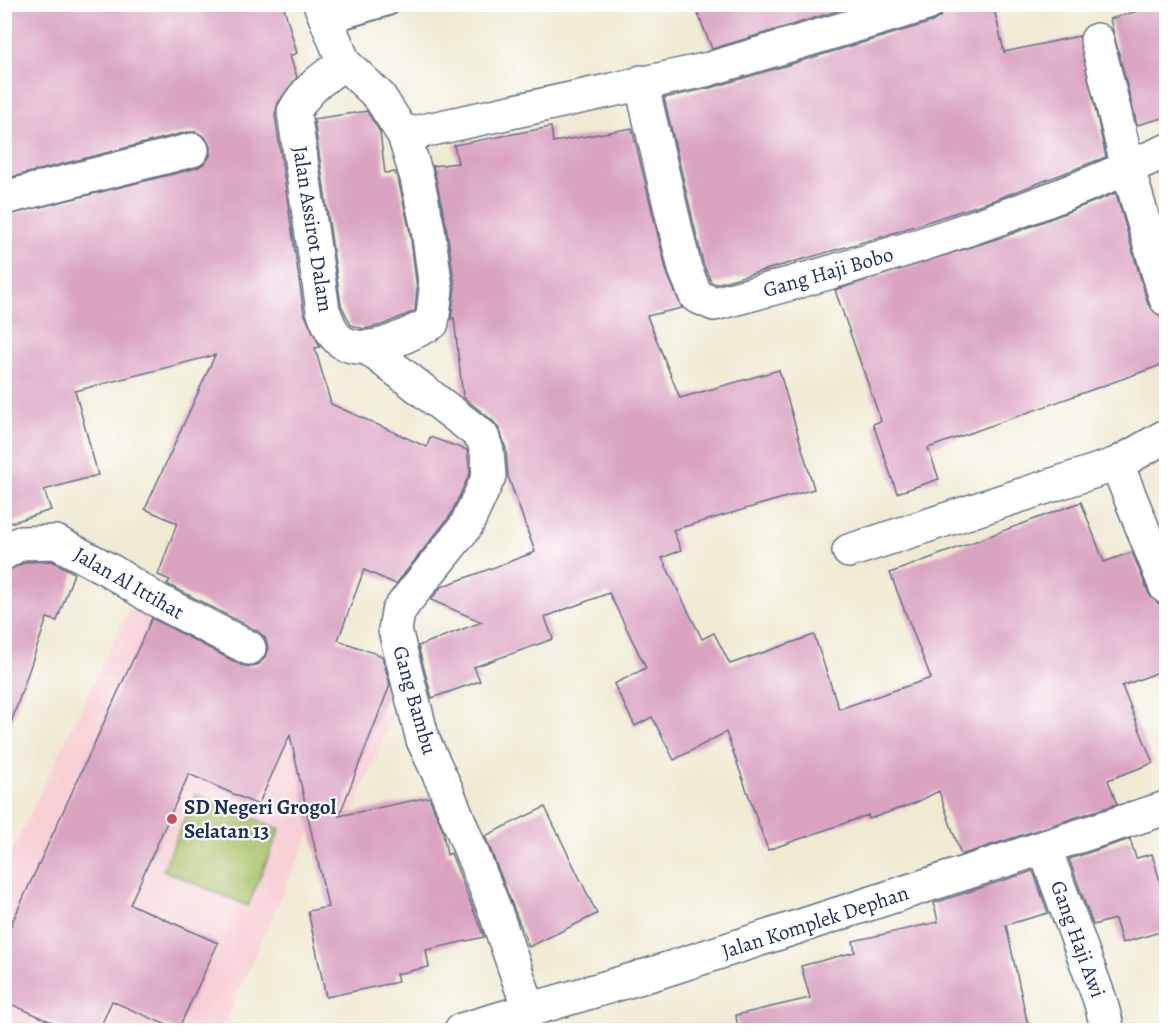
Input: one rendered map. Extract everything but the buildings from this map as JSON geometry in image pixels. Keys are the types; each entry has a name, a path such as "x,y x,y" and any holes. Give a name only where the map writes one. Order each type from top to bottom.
{"street":[{"path":"404,135 640,82 709,69 927,4"},
{"path":"323,13 344,63 379,96 404,135 417,178 428,230 436,289 432,323 368,348"},
{"path":"1097,40 1128,168 1167,299"},
{"name":"Jalan Assirot Dalam","path":"344,63 315,83 302,97 294,112 323,310 332,331 342,342 368,348"},
{"name":"Gang Haji Bobo","path":"640,82 685,269 696,296 714,304 841,271 941,239 1062,197 1167,151"},
{"path":"4,198 192,150"},
{"name":"Gang Bambu","path":"368,348 482,436 487,451 489,476 466,526 398,612 395,630 423,740 446,789 494,908 530,1012"},
{"path":"849,551 1117,464 1167,436"},
{"path":"1117,464 1167,587"},
{"name":"Jalan Al Ittihat","path":"4,552 20,543 56,542 111,571 153,598 249,648"},
{"name":"Jalan Komplek Dephan","path":"461,1030 530,1012 1045,849 1167,808"},
{"name":"Gang Haji Awi","path":"1045,849 1100,1000 1108,1030"}],"lane":[{"path":"323,13 388,4"}],"shaded area":[{"name":"SD Negeri Grogol Selatan 13","path":"130,607 393,714 351,819 317,818 221,1030 21,1030 5,1024 4,868"}],"green space":[{"path":"195,794 280,829 248,906 163,870"}],"place":[{"name":"SD Negeri Grogol Selatan 13","path":"172,819"}]}
